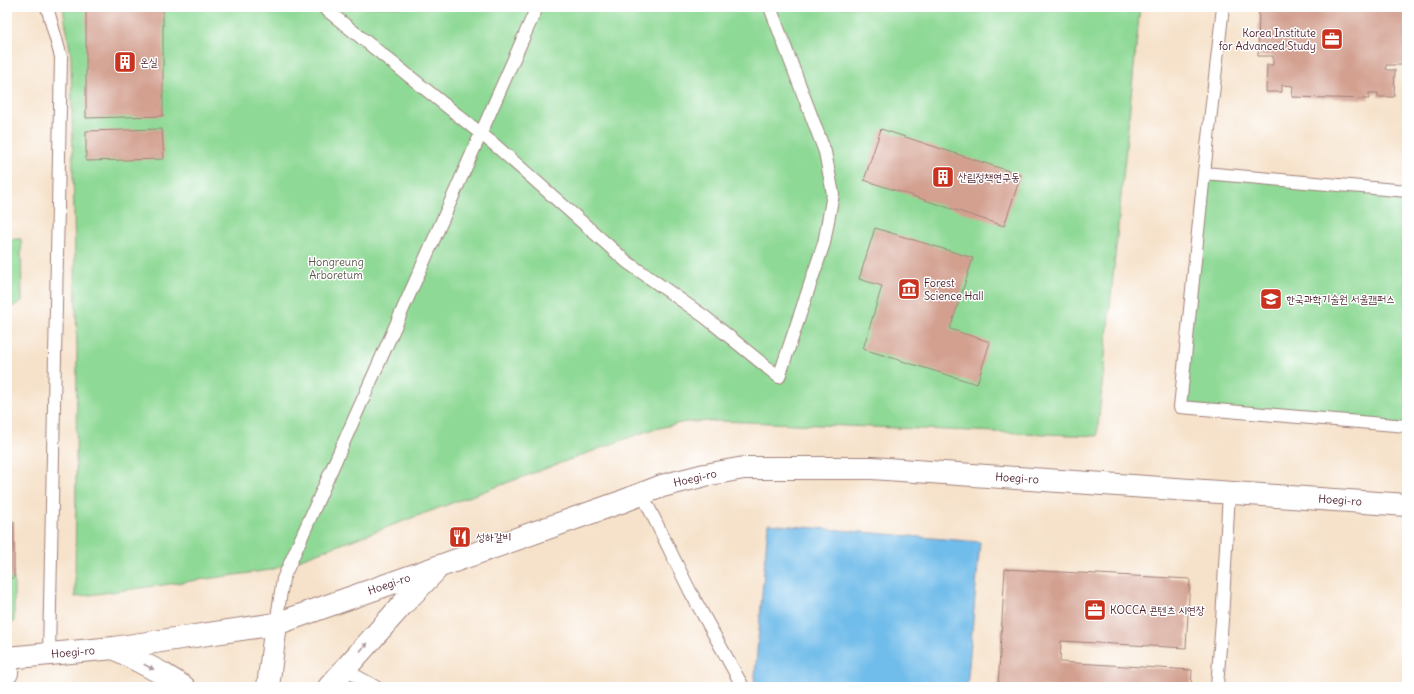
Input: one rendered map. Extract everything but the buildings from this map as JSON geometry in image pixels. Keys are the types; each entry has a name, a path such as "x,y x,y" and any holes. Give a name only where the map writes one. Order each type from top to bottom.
{"main road":[{"name":"Hoegi-ro","path":"7,663 49,654 114,648 276,624 438,568 662,486 705,475 744,468 872,468 1407,505"},
{"path":"329,687 402,605 438,568"},
{"path":"268,687 276,624"},
{"path":"114,648 184,687"}],"lane":[{"path":"47,7 61,56 49,654"},
{"path":"323,7 481,134 627,262 705,317 779,378 824,243 833,194 825,152 770,7"},
{"path":"276,624 283,579 537,7"},
{"path":"1223,7 1180,407 1407,426"},
{"path":"1204,173 1407,191"},
{"path":"1217,687 1229,493"},
{"path":"642,494 690,591 743,687"},
{"path":"344,669 376,687"}],"green space":[{"name":"Hongreung Arboretum","path":"63,7 1140,7 1097,436 721,421 685,422 647,431 271,570 75,597 77,349 71,57"},
{"path":"1204,173 1407,190 1407,426 1180,407"},
{"path":"7,239 21,239 22,301 14,306 7,306"},
{"path":"7,578 14,578 14,622 7,622"}],"water":[{"path":"768,524 980,542 967,687 754,687"}],"place":[{"name":"Korea Institute for Advanced Study","path":"1332,39"},
{"name":"온실","path":"125,62"},
{"name":"산림정책연구동","path":"943,177"},
{"name":"Forest Science Hall","path":"909,289"},
{"name":"한국과학기술원 서울캠퍼스","path":"1271,299"},
{"name":"성하갈비","path":"460,537"},
{"name":"KOCCA 콘텐츠 시연장","path":"1095,610"}]}
